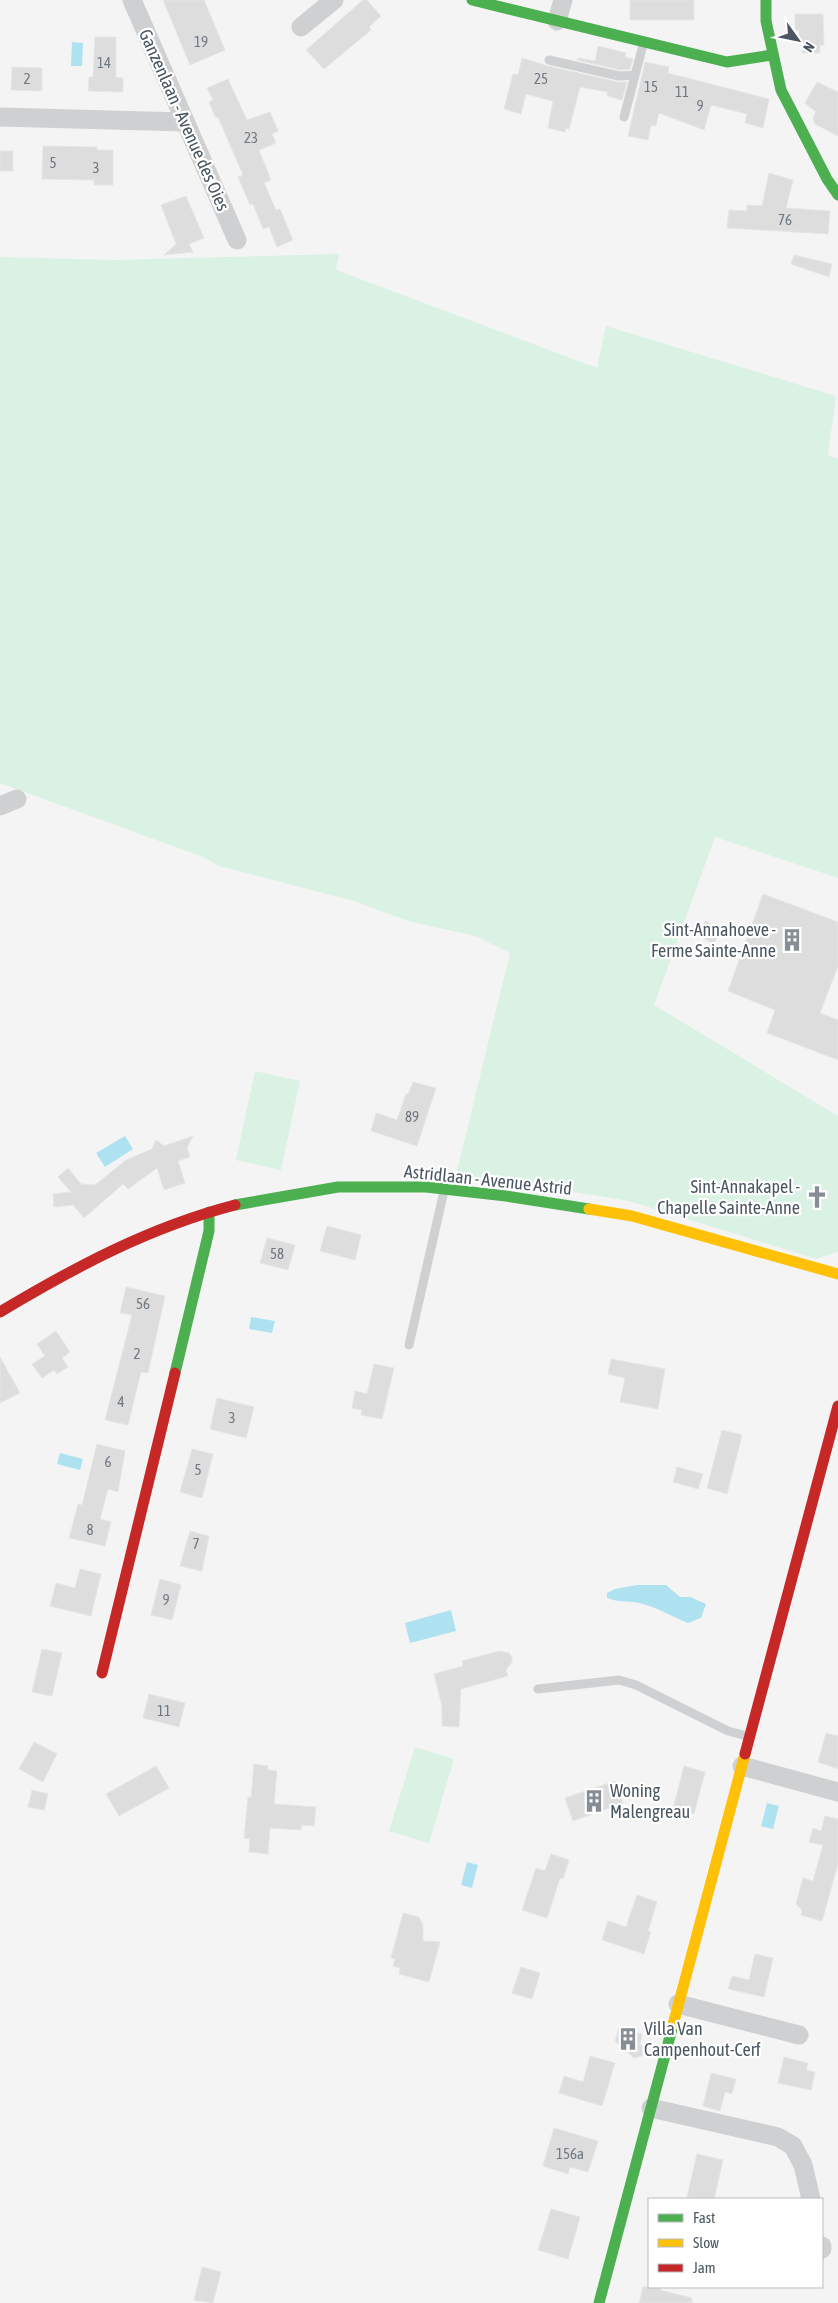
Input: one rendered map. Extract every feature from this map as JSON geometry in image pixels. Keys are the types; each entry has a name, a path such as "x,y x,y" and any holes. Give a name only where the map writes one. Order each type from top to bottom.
{"street":[{"name":"Ganzenlaan - Avenue des Oies","path":"132,0 237,240"},
{"path":"300,28 334,0"},
{"path":"472,0 727,62 772,55"},
{"path":"557,21 563,0"},
{"path":"766,0 766,21 780,90 832,175 838,195"},
{"path":"0,117 184,122"},
{"name":"Astridlaan - Avenue Astrid","path":"0,1312 52,1281 141,1236 209,1212 338,1187 426,1187 506,1196 632,1216 838,1274"},
{"path":"102,1673 209,1231 209,1212"},
{"path":"599,2303 838,1406"},
{"path":"742,1766 838,1792"},
{"path":"678,2004 800,2035"},
{"path":"651,2108 778,2137 793,2146 803,2165 811,2198"}],"lane":[{"path":"624,117 643,42"},
{"path":"549,60 619,76 635,75"},
{"path":"409,1345 444,1189"},
{"path":"538,1689 619,1680 636,1685 728,1731 750,1736"}],"green space":[{"path":"339,254 336,270 597,368 606,326 836,396 828,455 838,459 838,878 715,837 654,1005 838,1116 838,1252 816,1259 629,1201 456,1175 510,953 475,936 408,921 354,901 219,866 203,857 0,783 0,257 113,260"},
{"path":"255,1071 300,1081 281,1170 236,1160"},
{"path":"415,1747 454,1759 429,1843 389,1831"}],"water":[{"path":"72,42 83,43 82,66 71,66"},
{"path":"125,1136 133,1149 105,1167 96,1153"},
{"path":"251,1317 275,1321 272,1333 249,1329"},
{"path":"60,1453 83,1459 80,1470 57,1464"},
{"path":"637,1585 666,1585 680,1597 690,1597 706,1604 701,1618 688,1623 649,1606 607,1598 607,1593 615,1589"},
{"path":"451,1610 456,1631 410,1643 405,1623"},
{"path":"767,1803 779,1806 773,1829 761,1826"},
{"path":"467,1862 478,1865 472,1888 461,1885"}],"building":[{"path":"163,0 204,0 225,50 190,65"},
{"path":"363,0 367,0 381,16 369,27 371,30 324,69 306,50"},
{"path":"630,0 694,0 694,20 630,20"},
{"path":"795,14 823,14 824,45 820,45 820,53 802,53 802,41 799,41 799,30 795,30"},
{"path":"95,37 116,37 116,77 123,78 123,92 88,91 89,77 93,77"},
{"path":"598,46 626,53 625,57 633,59 630,69 620,70 577,60 578,58 595,61"},
{"path":"522,58 618,82 627,82 622,100 607,96 608,92 580,87 569,129 566,128 565,132 548,128 553,101 526,94 521,114 504,109 513,74 518,75"},
{"path":"645,62 669,67 668,73 769,99 763,128 745,123 747,114 711,105 704,130 659,113 656,126 651,125 648,140 628,136"},
{"path":"12,67 42,68 42,91 11,90"},
{"path":"228,79 247,120 270,112 278,131 272,134 276,143 259,150 271,180 264,183 276,210 280,209 293,240 277,247 269,227 263,229 253,204 250,205 238,177 243,175 218,117 216,118 209,102 213,100 207,88"},
{"path":"817,82 838,92 838,136 815,124 813,118 816,112 805,103"},
{"path":"43,146 97,147 97,150 113,150 113,185 94,185 94,180 42,179"},
{"path":"0,151 13,151 13,171 0,171"},
{"path":"769,173 793,180 786,208 830,211 828,234 727,228 729,210 747,211 747,205 762,206"},
{"path":"186,196 204,238 189,244 193,252 164,255 176,244 161,205"},
{"path":"794,255 832,264 829,277 791,264"},
{"name":"Sint-Annahoeve - Ferme Sainte-Anne","path":"763,894 838,922 838,966 820,1013 838,1020 838,1060 767,1033 775,1010 728,991"},
{"path":"706,921 722,931 713,944 697,934"},
{"path":"413,1082 436,1088 417,1146 371,1131 376,1113 397,1120 406,1094 408,1094"},
{"path":"193,1136 187,1148 190,1157 178,1161 185,1183 164,1190 157,1168 128,1189 123,1184 84,1218 73,1205 54,1207 53,1194 71,1192 58,1177 68,1168 81,1184 95,1185 126,1160 152,1149 156,1140 164,1146"},
{"path":"327,1226 361,1235 355,1260 320,1251"},
{"path":"267,1238 295,1245 288,1270 260,1263"},
{"path":"126,1287 165,1296 148,1373 141,1372 128,1425 105,1420 132,1315 120,1313"},
{"path":"56,1331 70,1352 62,1358 68,1367 57,1374 54,1370 42,1378 32,1364 45,1356 37,1344"},
{"path":"0,1357 20,1393 0,1403"},
{"path":"611,1359 665,1369 658,1409 620,1402 625,1378 608,1374"},
{"path":"374,1364 394,1368 382,1419 361,1415 362,1410 352,1408 355,1391 367,1394"},
{"path":"217,1398 254,1407 246,1438 210,1429"},
{"path":"722,1430 742,1435 727,1494 707,1488"},
{"path":"97,1444 125,1451 118,1492 108,1489 100,1519 111,1522 105,1546 69,1538 78,1504 82,1505"},
{"path":"192,1449 213,1454 202,1498 180,1492"},
{"path":"677,1467 703,1474 698,1489 673,1482"},
{"path":"190,1531 209,1536 202,1571 180,1566"},
{"path":"80,1569 101,1574 91,1616 50,1606 56,1583 75,1588"},
{"path":"160,1579 181,1585 172,1620 151,1615"},
{"path":"42,1649 62,1653 52,1696 32,1692"},
{"path":"499,1651 509,1653 512,1657 512,1662 506,1670 508,1676 461,1689 459,1727 442,1726 442,1706 434,1674 463,1666 462,1661"},
{"path":"149,1694 185,1703 179,1727 143,1718"},
{"path":"826,1733 838,1736 838,1769 818,1762"},
{"path":"34,1742 57,1754 43,1782 19,1769"},
{"path":"254,1764 268,1766 267,1770 277,1771 274,1804 316,1807 314,1826 302,1825 301,1830 270,1828 268,1854 249,1852 250,1839 244,1838 248,1797 251,1797"},
{"path":"156,1766 169,1788 119,1816 106,1794"},
{"path":"684,1766 705,1772 694,1814 673,1809"},
{"name":"Woning Malengreau","path":"615,1781 623,1803 573,1821 565,1798"},
{"path":"32,1790 48,1794 44,1810 28,1807"},
{"path":"825,1816 838,1819 838,1864 822,1921 801,1915 802,1910 796,1904 803,1878 813,1881 823,1845 809,1842 813,1828 821,1831"},
{"path":"551,1854 569,1860 563,1879 560,1878 547,1918 522,1910 536,1868 545,1871"},
{"path":"637,1895 657,1902 648,1931 651,1932 644,1954 602,1940 608,1921 626,1927"},
{"path":"403,1913 419,1917 423,1925 423,1941 440,1942 429,1982 399,1974 400,1968 393,1966 395,1959 391,1958"},
{"path":"755,1954 773,1958 764,1997 728,1989 732,1976 749,1980"},
{"path":"521,1967 540,1973 532,1999 512,1993"},
{"name":"Villa Van Campenhout-Cerf","path":"619,2027 642,2034 640,2044 643,2047 642,2056 634,2058 615,2041"},
{"path":"590,2056 615,2063 602,2106 559,2093 564,2076 583,2082"},
{"path":"784,2057 808,2063 806,2070 815,2072 811,2090 778,2083"},
{"path":"711,2073 736,2079 732,2094 725,2092 720,2111 703,2106"},
{"path":"554,2128 598,2141 588,2172 570,2167 568,2174 543,2166"},
{"path":"697,2154 723,2160 714,2198 687,2197"},
{"path":"551,2209 580,2217 568,2259 538,2250"},
{"path":"202,2267 221,2272 213,2303 194,2300"},
{"path":"643,2287 661,2288 660,2290 692,2298 692,2303 639,2303"}],"traffic: fast":[{"path":"472,0 727,62 772,55"},
{"path":"766,0 766,21 781,90 827,179 838,195"},
{"path":"235,1205 338,1187 426,1187 506,1196 589,1209"},
{"path":"175,1373 209,1231 209,1212"},
{"path":"599,2303 673,2025"}],"traffic: slow":[{"path":"589,1209 632,1216 838,1274"},
{"path":"673,2025 745,1754"}],"traffic: jam":[{"path":"0,1312 56,1279 114,1250 173,1225 235,1205"},
{"path":"102,1673 175,1373"},
{"path":"745,1754 838,1406"}],"place":[{"name":"Sint-Annahoeve - Ferme Sainte-Anne","path":"792,940"},
{"name":"Sint-Annakapel - Chapelle Sainte-Anne","path":"817,1197"},
{"name":"Woning Malengreau","path":"594,1801"},
{"name":"Villa Van Campenhout-Cerf","path":"628,2039"}]}
